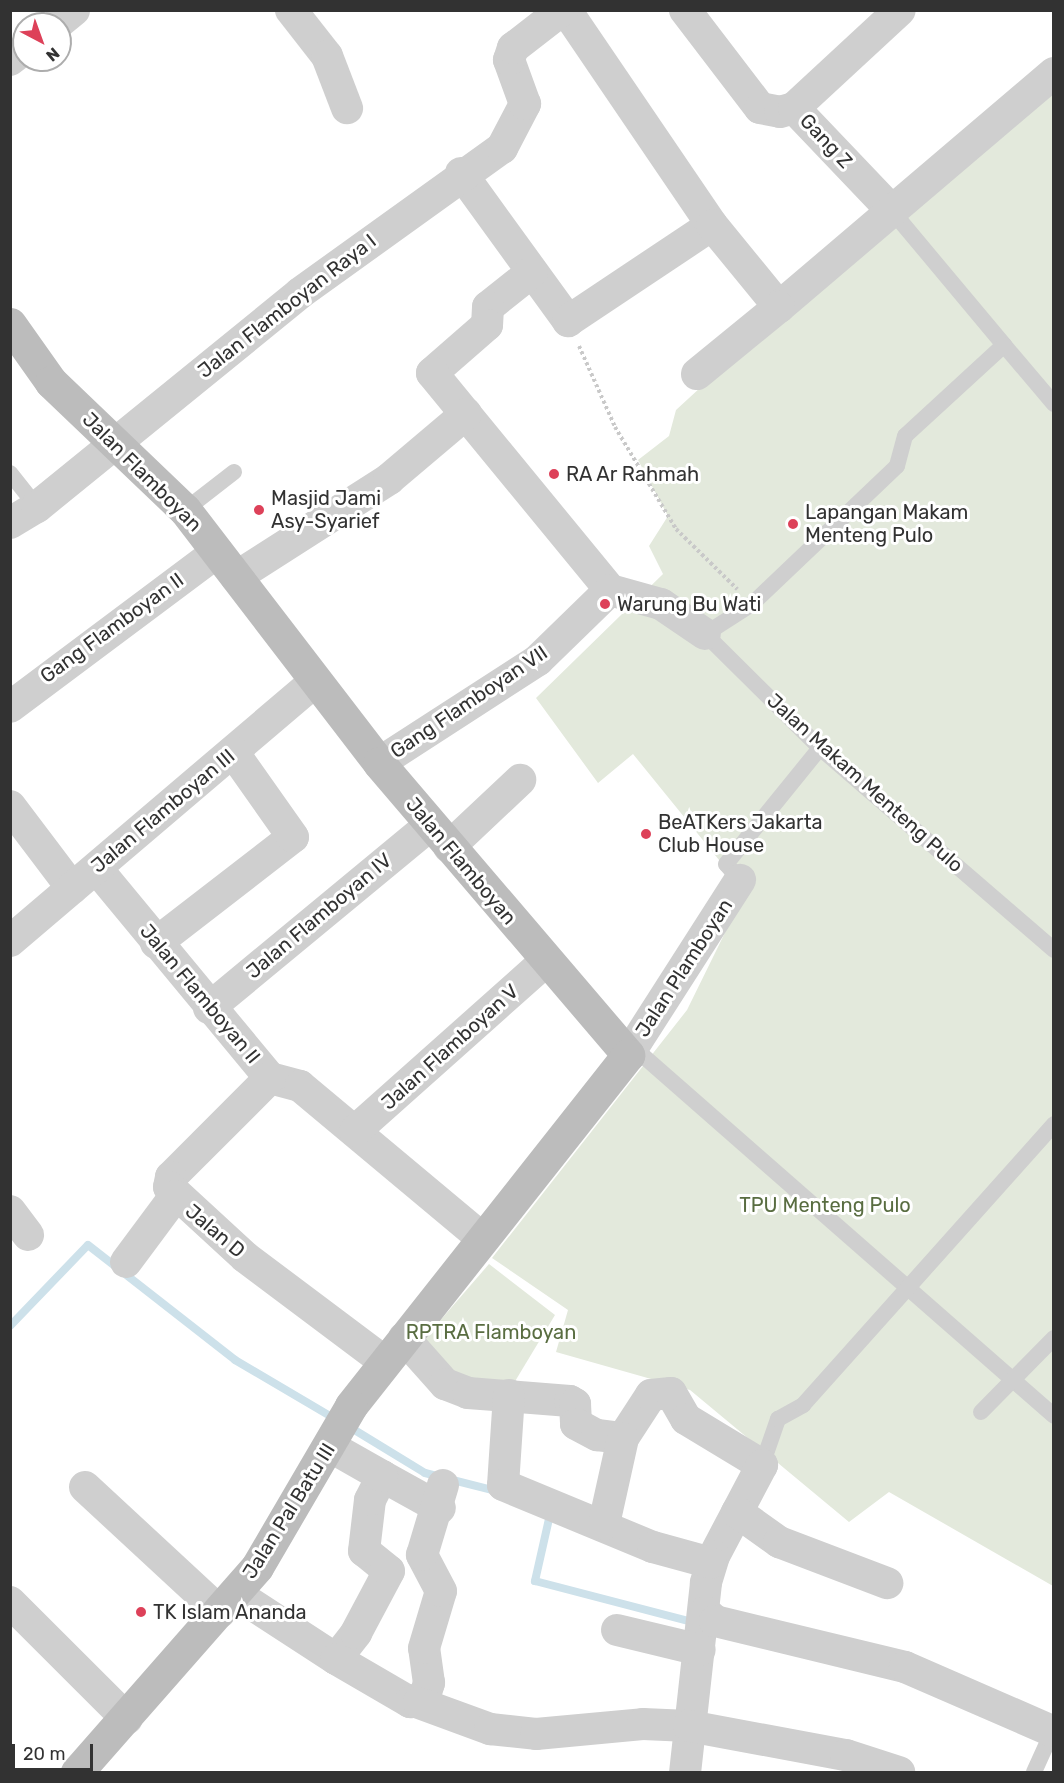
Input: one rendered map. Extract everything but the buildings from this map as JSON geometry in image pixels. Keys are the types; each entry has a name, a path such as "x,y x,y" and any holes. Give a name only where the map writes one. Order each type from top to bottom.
{"street":[{"path":"291,10 327,56 347,108"},
{"name":"Jalan Flamboyan Raya I","path":"10,523 37,507 115,442 513,135 525,104 509,60 513,48 561,10"},
{"path":"566,10 712,225 779,307"},
{"path":"794,108 900,10"},
{"name":"Gang Z","path":"692,13 760,108 780,112 794,108 892,211"},
{"path":"697,374 1053,73"},
{"path":"461,173 568,321 712,225"},
{"path":"532,272 488,307 487,325 432,373 610,590"},
{"name":"Jalan Flamboyan","path":"10,324 45,375 185,510 379,763 545,962 628,1055"},
{"path":"236,577 389,479 466,414"},
{"name":"Gang Flamboyan II","path":"10,707 217,552"},
{"name":"Jalan Makam Menteng Pulo","path":"610,590 661,604 705,634"},
{"name":"Gang Flamboyan VII","path":"379,763 538,660 610,590"},
{"name":"Jalan Flamboyan III","path":"10,941 315,681"},
{"path":"156,943 293,837 233,752"},
{"name":"Jalan Flamboyan IV","path":"208,1008 439,836 520,780"},
{"path":"10,806 72,888"},
{"name":"Jalan Flamboyan II","path":"97,869 208,1008 270,1078 300,1086 483,1239"},
{"name":"Jalan Plamboyan","path":"628,1055 740,880"},
{"name":"Jalan Flamboyan V","path":"355,1131 545,962"},
{"path":"419,1703 429,1683 424,1648 441,1591 422,1555 442,1496 382,1476 340,1428 395,1350 628,1055"},
{"name":"Jalan D","path":"270,1078 171,1176 169,1187 176,1196 245,1257 395,1350 445,1384 468,1393 570,1401 576,1424 597,1435 623,1438"},
{"path":"126,1262 176,1196"},
{"path":"604,1524 623,1438 651,1395 671,1394 686,1419 762,1465 711,1563 689,1726 686,1773"},
{"path":"509,1395 503,1485 604,1524 653,1547 711,1563"},
{"name":"Jalan Pal Batu III","path":"77,1773 228,1603 340,1428"},
{"path":"336,1659 389,1570 364,1551 370,1500 382,1476"},
{"path":"85,1487 228,1603 336,1659 365,1679 419,1703 490,1729 536,1734 643,1724 689,1726 846,1755 899,1773"},
{"path":"737,1512 779,1542 887,1584"},
{"path":"12,1605 127,1719"},
{"path":"617,1630 702,1628 715,1621 904,1667 1050,1736"}],"lane":[{"path":"892,211 1053,404"},
{"path":"705,634 752,604 897,466 905,436 1004,345"},
{"path":"185,510 234,472"},
{"path":"10,473 37,507"},
{"name":"Jalan Makam Menteng Pulo","path":"705,634 820,748 1053,950"},
{"path":"740,880 726,864 820,748"},
{"path":"628,1055 641,1054 1053,1416"},
{"path":"762,1465 778,1419 803,1405 1053,1124"},
{"path":"981,1412 1014,1382 1053,1338"},
{"path":"1034,1773 1050,1736"}],"path":[{"path":"568,321 615,427 675,529 752,604"}],"green space":[{"name":"TPU Menteng Pulo","path":"1053,83 1053,1586 889,1492 849,1522 690,1390 556,1352 568,1310 492,1258 687,1010 745,892 633,754 598,783 536,698 663,574 649,546 668,516 638,460 669,436 676,410 892,211"},
{"name":"RPTRA Flamboyan","path":"489,1264 555,1315 514,1383 460,1385 419,1345"}],"waterway":[{"path":"10,1326 88,1245 235,1360 337,1420"},
{"path":"348,1426 425,1473 500,1492"},
{"path":"551,1510 535,1581 696,1623"}],"place":[{"name":"RA Ar Rahmah","path":"554,474"},
{"name":"Masjid Jami Asy-Syarief","path":"259,510"},
{"name":"Lapangan Makam Menteng Pulo","path":"793,524"},
{"name":"Warung Bu Wati","path":"605,604"},
{"name":"BeATKers Jakarta Club House","path":"646,834"},
{"name":"TK Islam Ananda","path":"141,1612"}]}
